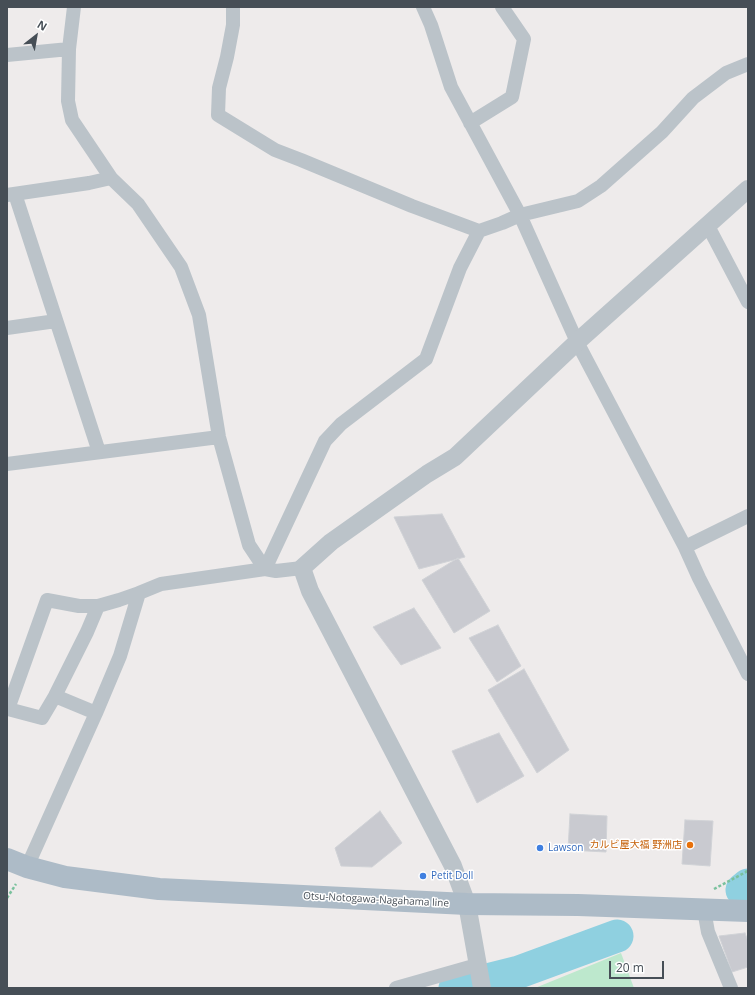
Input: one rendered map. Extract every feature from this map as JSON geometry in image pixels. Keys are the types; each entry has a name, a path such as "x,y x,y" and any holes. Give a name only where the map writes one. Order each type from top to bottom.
{"main road":[{"name":"Otsu-Notogawa-Nagahama line","path":"7,859 27,867 65,877 159,889 467,904 578,905 707,901 748,911"}],"street":[{"path":"74,7 69,49 68,101 72,120 111,178 138,204 181,267 199,315 219,437 249,545 265,569"},
{"path":"233,7 233,25 219,88 218,114 275,150 412,206 479,231 502,223 520,214 578,201 601,186 662,132 693,98 726,73 748,64"},
{"path":"423,7 431,25 451,87 520,214 577,342 685,547 699,578 748,674"},
{"path":"470,123 512,97 524,39 502,7"},
{"path":"7,55 69,49"},
{"path":"99,452 56,321 11,194 89,183 111,178"},
{"path":"98,606 87,632 55,696 42,718 8,709 47,600 79,606 98,606 119,600 161,584 265,569 276,571 302,568 331,542 427,474 455,457 577,342 748,189"},
{"path":"708,226 748,302"},
{"path":"265,569 325,441 341,424 426,359 460,268 479,231"},
{"path":"7,328 56,321"},
{"path":"7,464 219,437"},
{"path":"685,547 748,516"},
{"path":"302,568 310,591 453,866 467,904 482,988"},
{"path":"27,867 120,656 139,593"},
{"path":"55,696 96,713"},
{"path":"707,901 708,932 731,988"},
{"path":"396,988 478,966"}],"path":[{"path":"707,901 748,869"}],"green space":[{"path":"621,953 634,988 535,988"}],"building":[{"path":"442,514 465,557 419,569 394,517"},
{"path":"458,558 490,611 454,633 422,580"},
{"path":"414,608 441,648 401,665 373,627"},
{"path":"498,625 521,666 497,682 469,638"},
{"path":"524,669 569,750 537,773 488,690"},
{"path":"499,733 524,776 477,803 452,751"},
{"path":"380,811 402,843 372,867 341,866 335,848"},
{"path":"570,814 607,816 606,852 568,850"},
{"path":"685,820 713,821 710,866 682,864"},
{"path":"745,933 748,941 748,967 732,972 719,936"}],"waterway":[{"path":"742,890 748,885"},
{"path":"455,988 519,972 617,936"}],"place":[{"name":"カルビ屋大福 野洲店","path":"690,845"},
{"name":"Lawson","path":"540,848"},
{"name":"Petit Doll","path":"423,876"}]}
